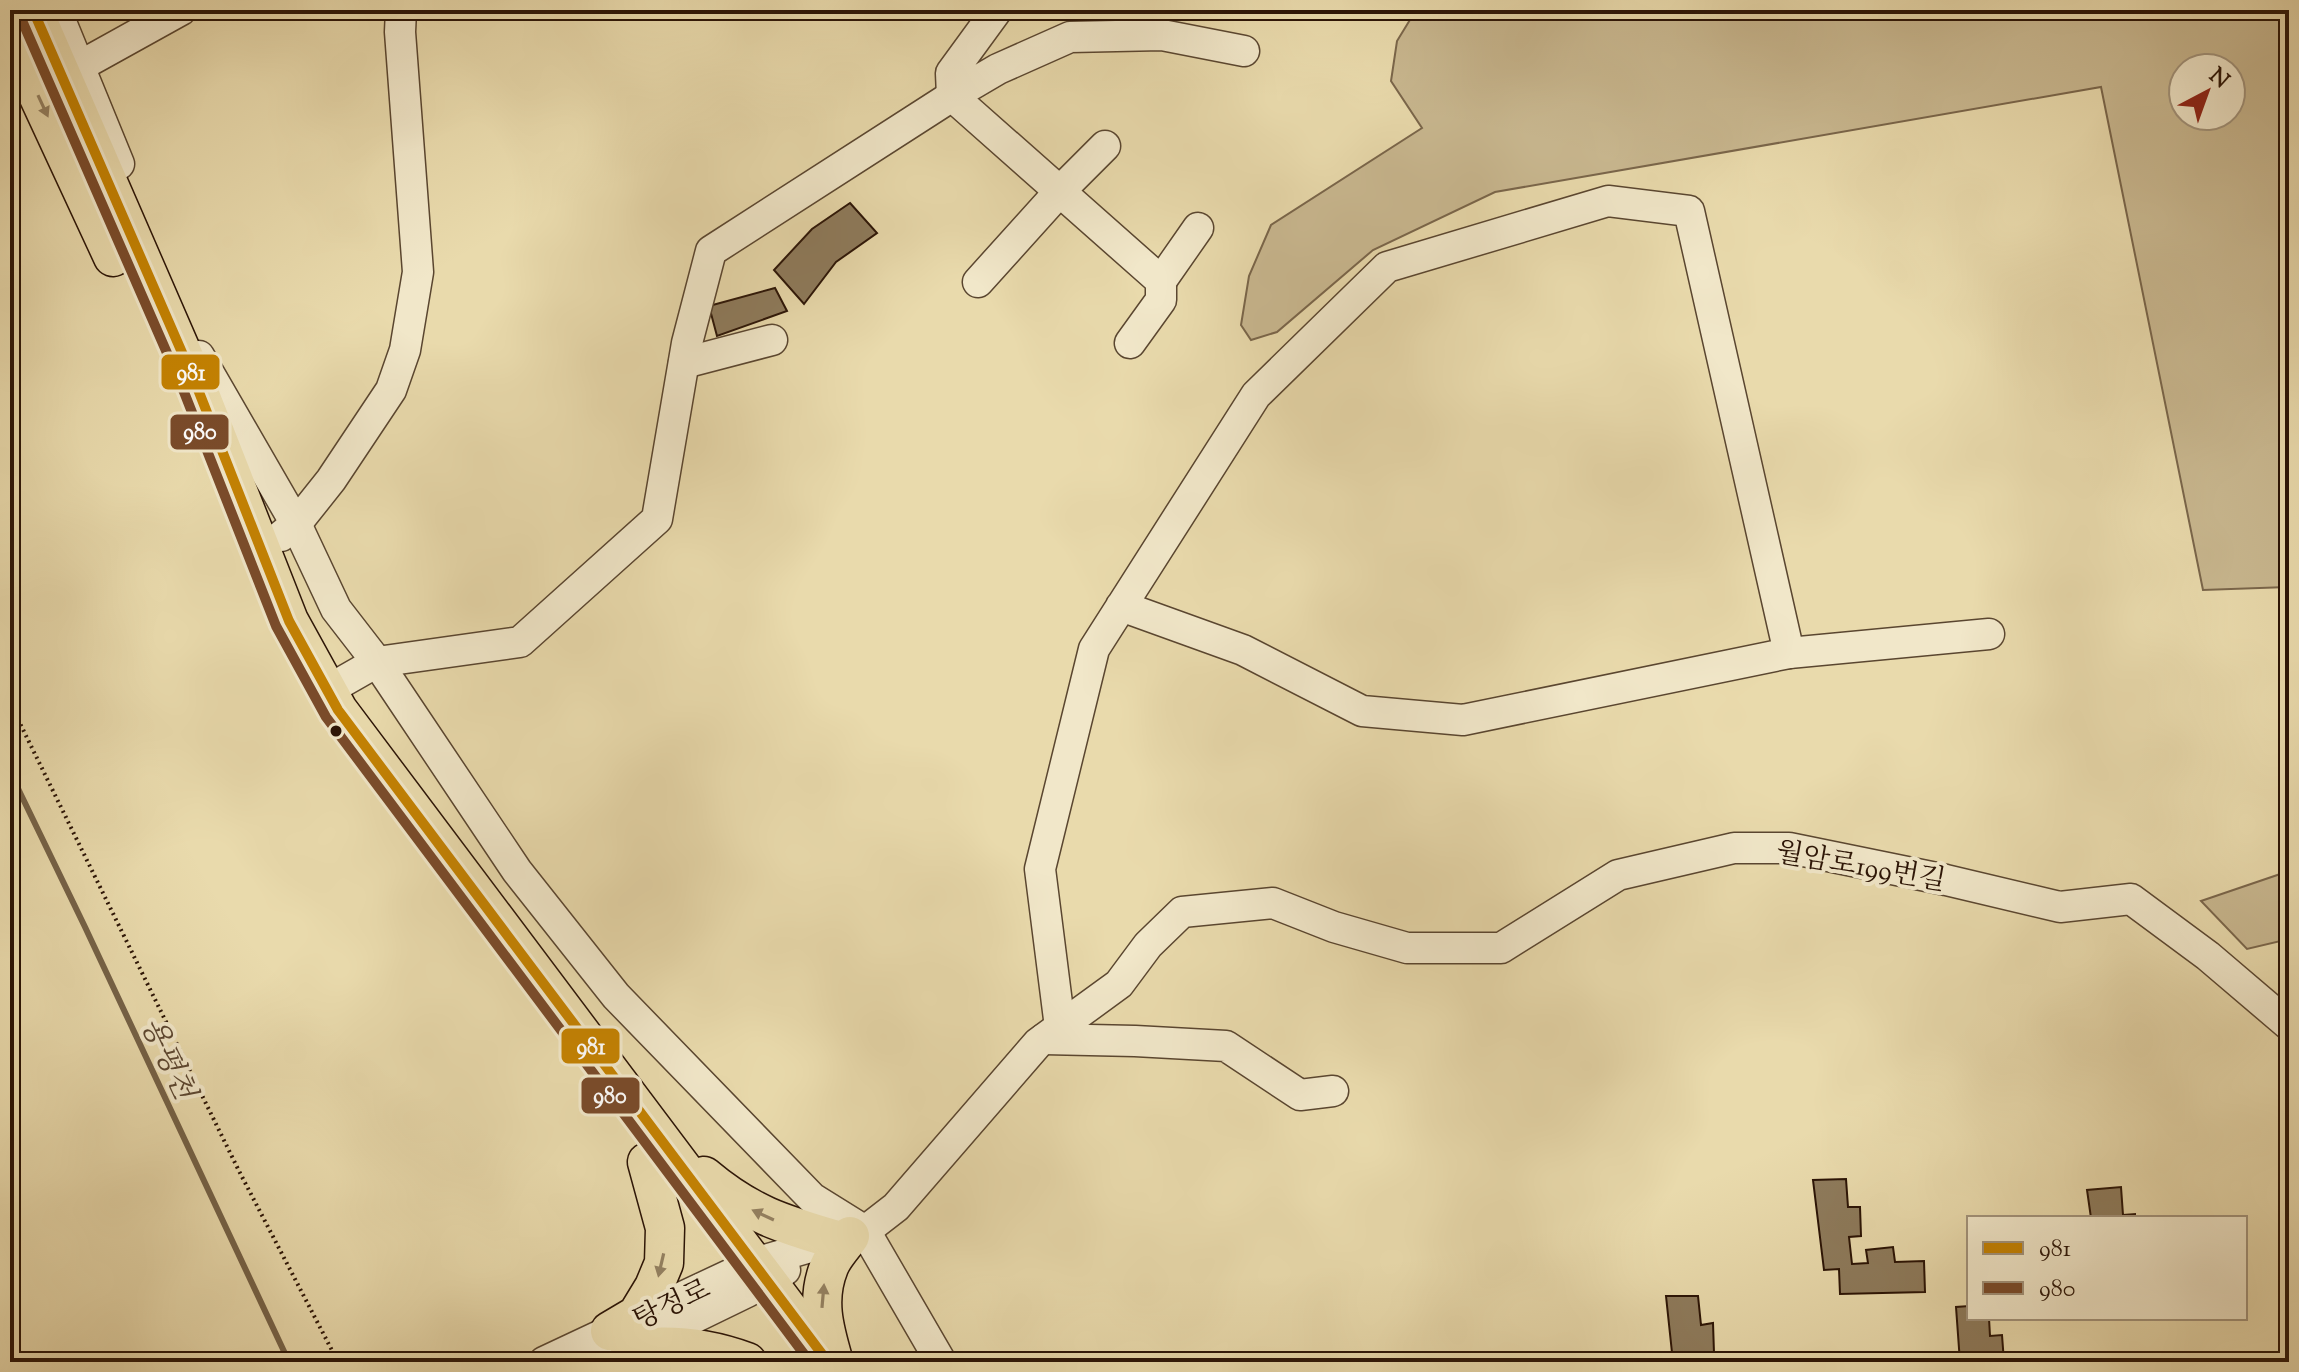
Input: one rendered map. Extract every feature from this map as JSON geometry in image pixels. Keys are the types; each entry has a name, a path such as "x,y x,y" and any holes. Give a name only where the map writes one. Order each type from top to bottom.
{"main road":[{"path":"33,10 197,387 289,621 338,710 654,1151 764,1217 844,1238 829,1265 821,1296 831,1362"},
{"path":"10,35 135,304 268,631 299,692 338,752 751,1277 831,1362"},
{"path":"654,1151 665,1228 664,1263 637,1315 635,1350 690,1347 747,1362"},
{"path":"751,1277 796,1362"}],"street":[{"path":"56,10 202,361 296,524 336,609 377,662 517,871 616,996 812,1198 941,1362"},
{"path":"80,66 181,10"},
{"path":"261,552 296,524 331,480 391,390 405,350 418,272 401,10"},
{"path":"997,10 951,73 952,96 1161,281"},
{"path":"328,690 377,662 520,642 657,519 684,363 711,251 952,96 998,69 1070,37 1162,35 1244,51"},
{"path":"978,282 1105,146"},
{"path":"1333,1091 1300,1095 1226,1046 1047,1036 1040,869 1094,649 1256,395 1387,267 1608,201 1689,211 1789,653"},
{"path":"1130,343 1161,300 1161,281 1198,228"},
{"path":"684,363 772,340"},
{"path":"1121,606 1243,650 1362,711 1463,720 1789,653 1989,634"},
{"name":"월암로199번길","path":"844,1238 896,1207 1047,1036 1119,984 1148,945 1182,912 1273,903 1334,927 1407,948 1501,948 1618,875 1734,848 1789,848 2060,907 2131,899 2208,956 2289,1025"},
{"name":"탕정로","path":"544,1362 635,1350 751,1277 844,1238"}],"path":[{"path":"10,703 239,1171 338,1362"}],"shaded area":[{"path":"1416,10 2289,10 2289,587 2203,590 2101,87 1495,192 1373,250 1277,332 1251,340 1241,325 1249,276 1271,225 1422,128 1391,81 1397,41"},
{"path":"2289,871 2289,939 2247,949 2201,901"}],"building":[{"path":"850,203 877,233 836,262 804,304 774,270 812,229"},
{"path":"775,288 787,311 717,336 709,306"},
{"path":"1846,1179 1848,1207 1860,1207 1861,1236 1849,1237 1852,1264 1868,1263 1866,1250 1893,1247 1895,1262 1924,1261 1925,1292 1840,1294 1839,1269 1824,1270 1813,1180"},
{"path":"2121,1187 2123,1215 2135,1216 2091,1216 2087,1190"},
{"path":"1666,1296 1698,1296 1701,1325 1713,1323 1714,1353 1702,1353 1703,1362 1673,1362"},
{"path":"1967,1306 1967,1320 1989,1320 1990,1336 2002,1335 2004,1362 1960,1362 1956,1307"}],"waterway":[{"name":"용평천","path":"10,772 289,1362"}],"transit line":[{"name":"981","path":"33,10 197,387 289,621 338,710 828,1362"},
{"name":"980","path":"20,16 184,392 276,626 326,717 810,1362"}]}
